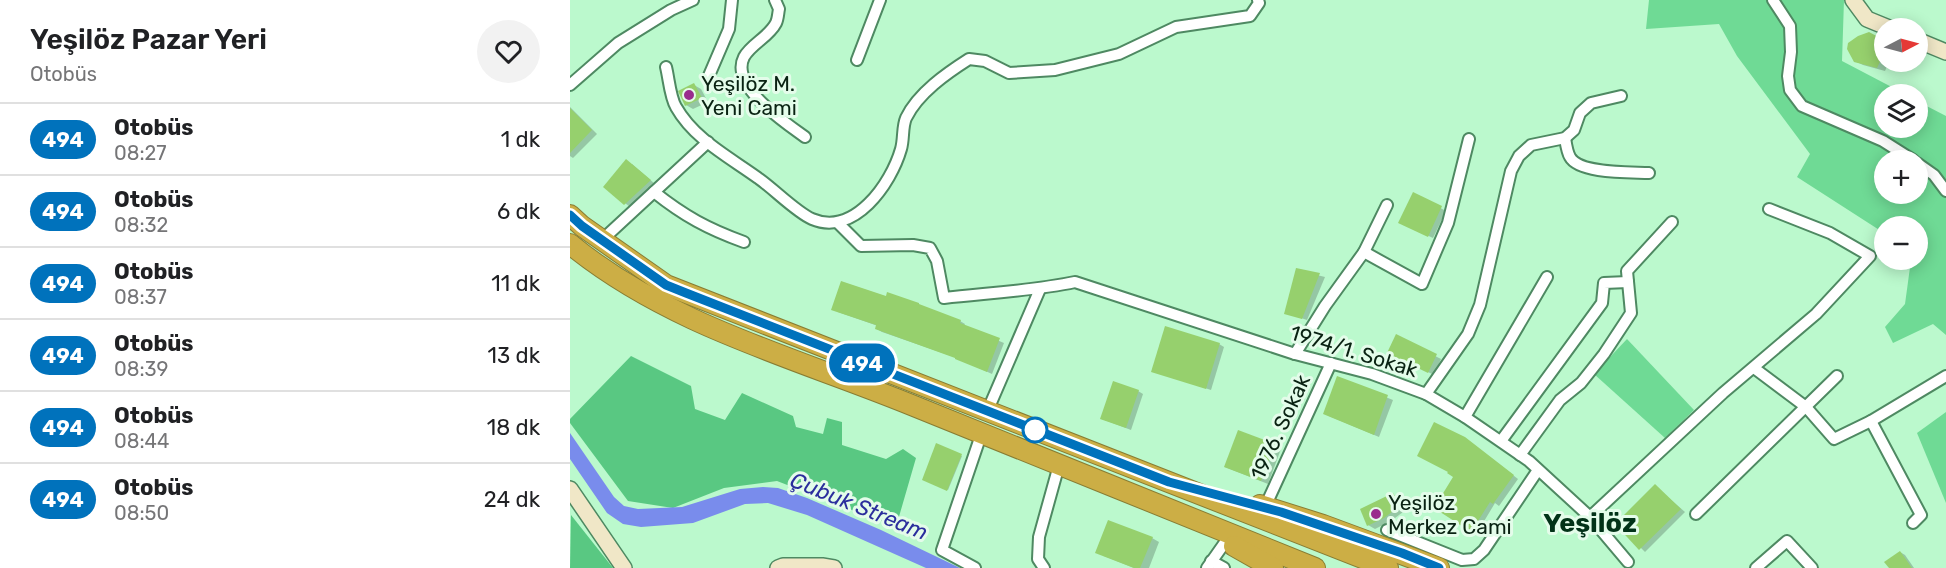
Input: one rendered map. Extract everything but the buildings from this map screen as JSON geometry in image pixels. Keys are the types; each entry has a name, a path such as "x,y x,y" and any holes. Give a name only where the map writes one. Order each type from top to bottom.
{"highway":[{"path":"570,215 666,285 1388,568"},
{"path":"573,250 634,290 702,324 914,406 1315,568"},
{"path":"1169,482 1265,507 1393,550 1438,568"},
{"path":"1175,511 1273,568"}],"street":[{"path":"570,86 618,43 671,10 693,0"},
{"path":"708,78 729,29 732,0"},
{"path":"857,60 880,0"},
{"path":"666,67 674,105 691,127 810,219 828,224 838,223 860,212 892,174 902,147 906,118 921,98 948,72 969,59 984,61 1009,73 1054,70 1119,54 1176,27 1250,16 1258,0"},
{"path":"1773,0 1790,26 1791,52 1788,76 1790,90 1802,106 1883,141 1897,150"},
{"path":"1853,0 1867,19 1874,22"},
{"path":"778,1 776,24 744,58 741,70 748,88 773,113 805,137"},
{"path":"1928,45 1946,52"},
{"path":"1426,394 1468,334 1480,305 1511,171 1519,156 1531,144 1565,138 1574,130 1580,114 1591,103 1621,96"},
{"path":"1565,138 1569,156 1575,164 1597,170 1649,173"},
{"path":"1364,252 1422,284 1448,223 1469,139"},
{"path":"602,240 708,142"},
{"path":"1928,171 1934,175 1946,192"},
{"path":"654,192 681,214 744,242"},
{"path":"1295,354 1325,306 1364,252 1387,205"},
{"path":"1590,517 1723,393 1816,314 1870,256 1830,233 1769,209"},
{"path":"1521,455 1560,400 1581,384 1604,354 1630,313 1627,271 1672,222"},
{"path":"838,223 861,246 913,245 930,248 937,261 944,298 1019,289 1040,289 987,412"},
{"path":"1465,417 1547,277"},
{"name":"1974/1. Sokak","path":"1040,289 1075,282 1295,354 1372,374 1426,394 1521,455 1590,517 1628,566"},
{"path":"1501,441 1602,303 1604,282 1628,282"},
{"name":"1976. Sokak","path":"1265,507 1331,363"},
{"path":"1754,368 1806,407 1834,439 1871,422 1946,376"},
{"path":"1696,514 1837,376"},
{"path":"1871,422 1921,515 1913,523"},
{"path":"975,568 942,550 981,435"},
{"path":"1044,568 1038,559 1039,537 1059,465"},
{"path":"1387,530 1462,560 1474,559 1484,550 1538,470"},
{"path":"570,489 624,568"},
{"path":"1224,568 1209,564 1226,541"},
{"path":"1756,568 1787,541 1812,568"},
{"path":"778,568 783,566 834,568"}],"green space":[{"path":"1649,0 1844,0 1842,61 1886,84 1874,84 1874,138 1928,138 1928,107 1946,116 1946,335 1933,324 1893,343 1885,327 1905,304 1910,270 1928,270 1928,216 1874,216 1874,227 1797,177 1810,154 1737,56 1719,24 1646,29"},
{"path":"1627,339 1694,410 1665,438 1594,374"},
{"path":"631,356 691,386 695,409 725,420 742,393 793,416 796,427 823,434 827,418 842,422 842,445 886,459 903,449 916,458 896,527 777,481 724,488 673,508 628,501 570,423 570,419"},
{"path":"1946,412 1946,503 1917,433"},
{"path":"571,515 613,568 570,568"}],"water":[{"path":"570,433 614,497 624,506 638,509 682,507 740,489 778,488 881,530 960,568 926,568 807,515 768,503 745,504 693,523 641,527 623,524 607,513 570,459"}],"bus line":[{"name":"494","path":"570,215 582,226 666,285 1169,482 1323,525 1439,568"}],"place":[{"name":"Yeşilöz M. Yeni Cami","path":"689,95"},
{"name":"Yeşilöz Merkez Cami","path":"1376,514"}],"district":[{"name":"Yeşilöz","path":"1590,523"}],"water label":[{"name":"Çubuk Stream","path":"859,506"}]}
